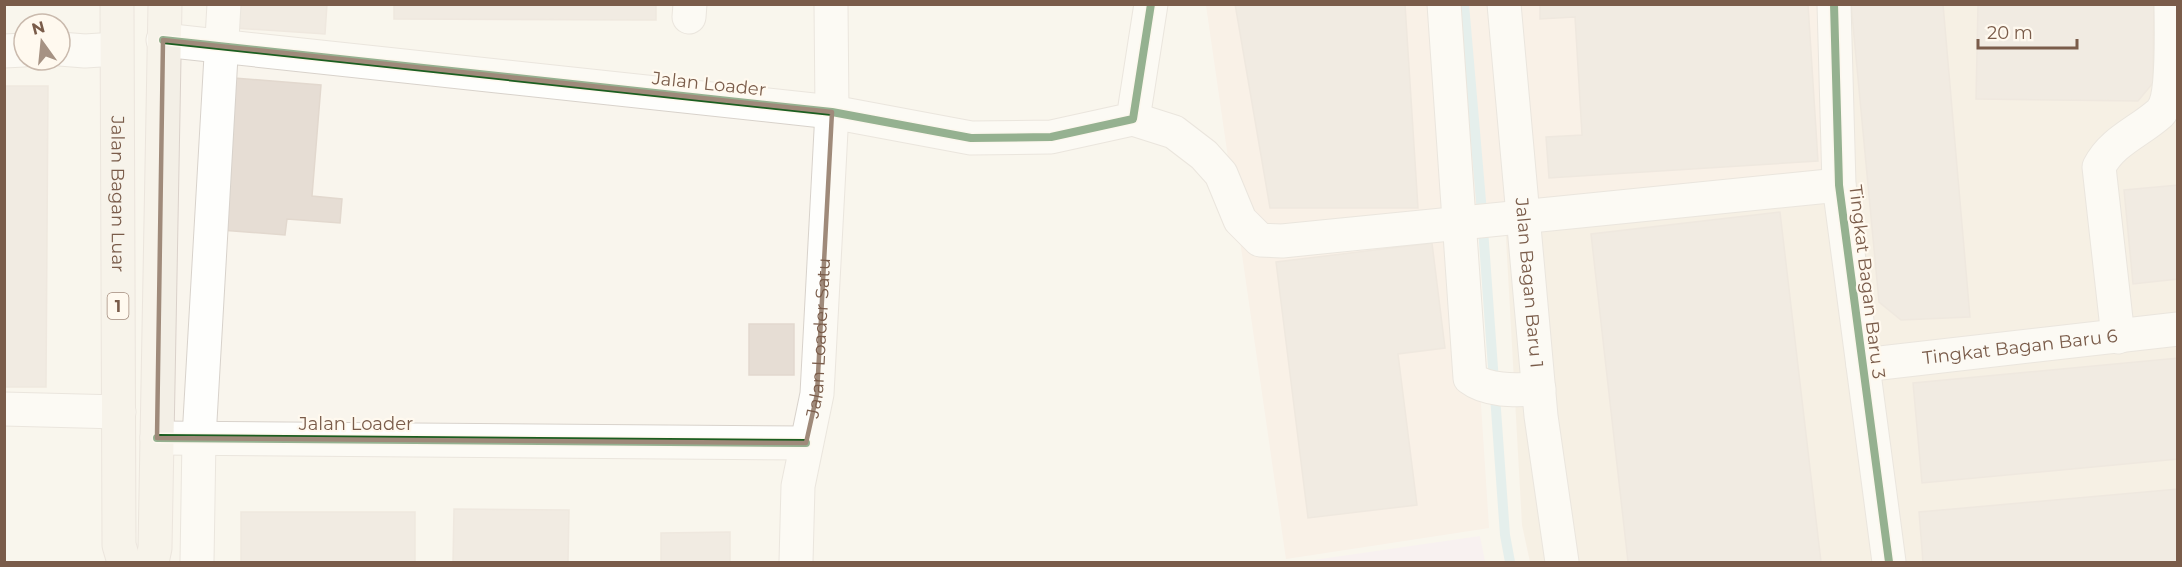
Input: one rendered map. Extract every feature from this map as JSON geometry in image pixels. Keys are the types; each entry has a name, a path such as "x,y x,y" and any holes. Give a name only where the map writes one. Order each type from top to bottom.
{"main road":[{"name":"Jalan Bagan Luar","path":"117,4 118,545 124,562"},
{"path":"152,562 157,438 165,4"}],"street":[{"path":"197,562 199,438 224,4"},
{"name":"Jalan Loader Satu","path":"796,562 797,498 817,394 832,112 831,4"},
{"path":"1151,4 1132,119 1174,132 1204,155 1221,174 1240,220 1260,240 1282,241 1839,185"},
{"path":"1444,4 1463,223 1470,378 1478,384 1525,390"},
{"name":"Jalan Bagan Baru 1","path":"1504,4 1512,219 1525,390 1554,513 1562,562"},
{"name":"Tingkat Bagan Baru 3","path":"1834,4 1839,185 1889,562"},
{"path":"2118,337 2099,167 2106,153 2162,111 2170,81 2171,4"},
{"name":"Jalan Loader","path":"163,40 832,112 971,138 1051,137 1132,119"},
{"path":"72,50 116,49"},
{"name":"Tingkat Bagan Baru 6","path":"1863,365 2178,329"},
{"path":"4,409 119,412"},
{"name":"Jalan Loader","path":"157,438 806,443"}],"highlighted area":[{"path":"163,40 832,112 817,394 806,443 157,438"}],"shaded area":[{"path":"1206,5 1818,5 1825,169 1468,206 1489,528 1286,559"},
{"path":"1818,5 2177,5 2177,562 1530,562 1522,525 1504,202"},
{"path":"1480,536 1485,562 1300,562"}],"building":[{"path":"236,4 327,4 325,34 234,28"},
{"path":"394,4 656,4 656,20 394,19"},
{"path":"1235,4 1405,4 1418,208 1270,208"},
{"path":"1540,4 1808,4 1818,161 1549,178 1546,137 1582,135 1575,17 1540,19"},
{"path":"1851,4 1943,4 1970,317 1901,320 1879,302"},
{"path":"1978,4 2154,4 2153,83 2138,101 1976,99"},
{"path":"234,78 321,85 312,196 342,199 340,223 287,219 285,235 221,230"},
{"path":"4,86 48,86 46,387 4,387"},
{"path":"2178,185 2178,279 2133,284 2124,190"},
{"path":"1780,212 1821,562 1628,562 1591,234"},
{"path":"1432,243 1445,348 1398,354 1417,505 1308,518 1276,262"},
{"path":"749,324 794,324 794,375 749,375"},
{"path":"2178,358 2178,459 1922,483 1913,383"},
{"path":"2178,489 2178,562 1923,562 1919,512"},
{"path":"454,509 569,510 568,562 453,562"},
{"path":"241,512 415,512 415,562 241,562"},
{"path":"730,532 730,562 661,562 661,533"}],"waterway":[{"path":"1464,4 1505,535 1510,562"}],"cycle path":[{"path":"163,40 832,112 971,138 1051,137 1133,119 1151,4"},
{"path":"1834,4 1839,185 1889,562"},
{"path":"157,438 806,443"}]}
